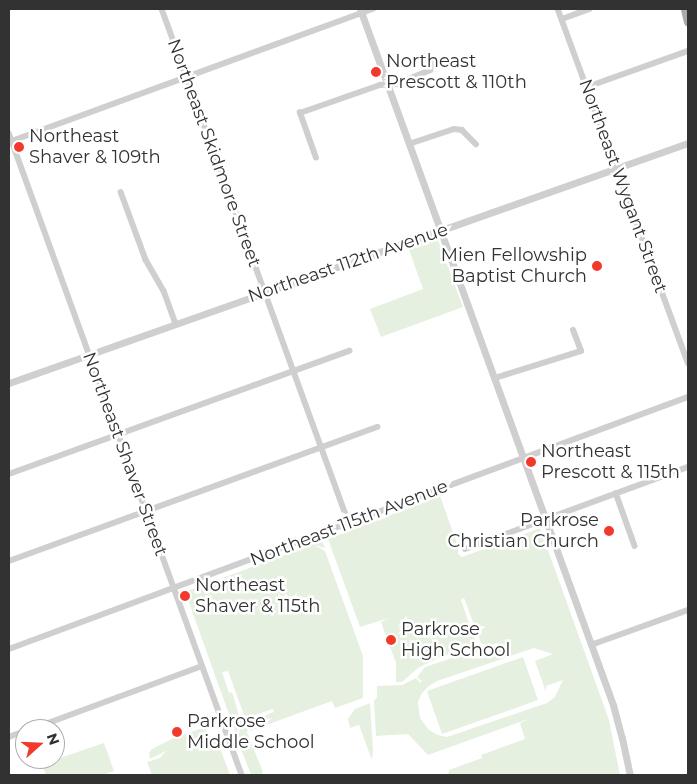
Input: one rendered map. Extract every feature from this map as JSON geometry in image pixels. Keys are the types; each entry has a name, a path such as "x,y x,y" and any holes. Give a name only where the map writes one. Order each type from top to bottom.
{"main road":[{"path":"685,9 688,22"}],"street":[{"name":"Northeast Skidmore Street","path":"162,9 349,523"},
{"path":"10,142 360,11 373,9"},
{"name":"Northeast Wygant Street","path":"558,9 688,363"},
{"path":"562,19 590,9"},
{"path":"360,11 495,378 620,727 630,775"},
{"path":"587,87 688,51"},
{"path":"316,158 300,113 380,85 396,84 430,70 434,62"},
{"path":"410,144 454,129 462,130 476,144"},
{"name":"Northeast Shaver Street","path":"9,134 10,142 90,354 242,775"},
{"name":"Northeast 112th Avenue","path":"9,383 688,143"},
{"path":"121,192 146,260 164,291 176,324"},
{"path":"495,378 581,351 573,330"},
{"path":"9,474 349,350"},
{"name":"Northeast 115th Avenue","path":"9,649 688,396"},
{"path":"9,561 377,427"},
{"path":"465,549 688,467"},
{"path":"616,493 635,546"},
{"path":"591,645 688,610"},
{"path":"59,719 202,666"}],"green space":[{"path":"434,238 438,240 463,307 381,337 370,309 423,289 408,247"},
{"path":"440,496 458,546 458,554 462,557 540,528 609,720 620,775 448,775 449,770 482,758 481,755 525,739 520,723 531,718 428,755 408,734 376,736 374,701 377,697 377,686 402,685 416,678 420,683 423,679 421,681 417,677 425,667 470,652 469,648 438,658 418,668 402,682 396,682 396,663 381,622 389,618 360,627 328,539","holes":["464,598 481,643 488,646 497,643 500,649 472,659 477,652 477,646 461,600","534,648 553,654 535,661 546,692 546,686 563,680 555,697 547,703 447,737 429,730 420,718 418,702 422,693 437,681"]},
{"path":"322,541 325,548 314,545 325,551 363,656 363,698 335,708 332,701 250,731 252,721 274,712 273,709 249,717 244,715 228,671 222,672 229,693 232,692 239,716 244,718 236,734 186,594 187,591"},
{"path":"523,657 538,700 442,734 427,691"},
{"path":"370,703 372,760 359,725 350,728 348,719 355,709"},
{"path":"247,719 250,721 247,732 263,772 261,775 251,775 236,736"},
{"path":"205,727 207,734 217,740 230,775 152,775 147,762 160,758 166,751 150,759 149,753 152,749 174,738"},
{"path":"104,743 114,771 102,775 46,775 44,769 65,769 65,756"}],"place":[{"name":"Northeast Prescott & 110th","path":"376,72"},
{"name":"Northeast Shaver & 109th","path":"19,147"},
{"name":"Mien Fellowship Baptist Church","path":"597,266"},
{"name":"Northeast Prescott & 115th","path":"531,462"},
{"name":"Parkrose Christian Church","path":"609,531"},
{"name":"Northeast Shaver & 115th","path":"185,596"},
{"name":"Parkrose High School","path":"391,640"},
{"name":"Parkrose Middle School","path":"177,732"}]}
